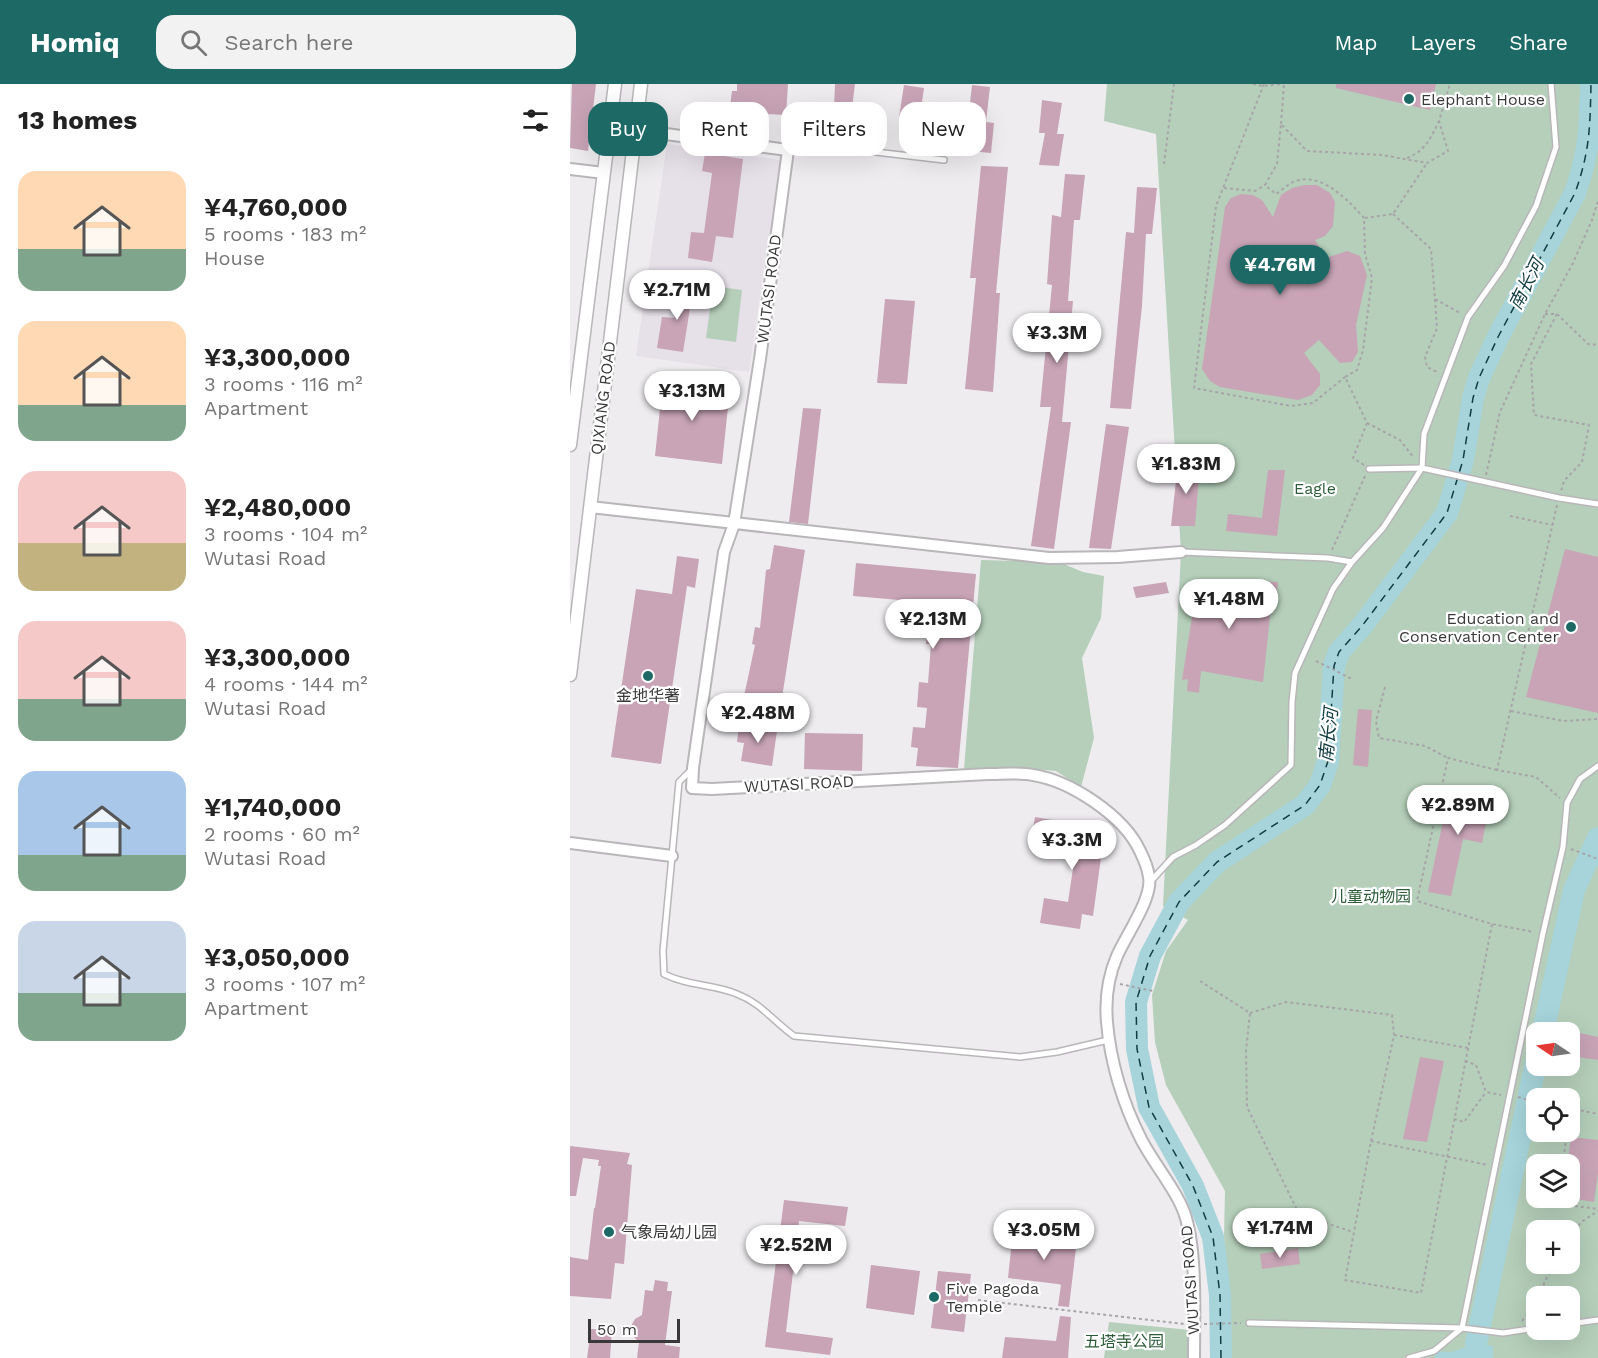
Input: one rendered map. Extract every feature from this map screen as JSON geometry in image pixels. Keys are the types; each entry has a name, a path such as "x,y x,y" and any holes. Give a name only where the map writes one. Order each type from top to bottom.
{"street":[{"name":"QIXIANG ROAD","path":"570,446 615,84"},
{"name":"QIXIANG ROAD","path":"639,102 641,84"},
{"path":"668,134 781,149"},
{"name":"QIXIANG ROAD","path":"570,675 572,640 632,156"},
{"name":"WUTASI ROAD","path":"787,156 735,524 724,552 692,788 712,789 988,774 1032,774 1057,781 1085,796 1121,822 1140,850 1150,878 1148,893 1116,957 1109,982 1106,1007 1108,1040 1117,1077 1141,1138 1186,1217 1198,1325 1194,1358"},
{"path":"570,169 604,173"},
{"path":"590,507 1049,558 1119,557 1181,552"},
{"path":"570,843 672,856"}],"lane":[{"path":"1149,884 1173,857 1196,845 1225,825 1291,765 1295,673 1333,589 1352,562 1383,528 1422,468 1424,434 1468,317 1503,266 1536,206 1556,147 1551,84"},
{"path":"887,153 944,160"},
{"path":"1369,469 1422,468 1485,483 1598,504"},
{"path":"1181,552 1328,558 1352,562"},
{"path":"1409,1358 1434,1352 1462,1328 1495,1166 1512,1096 1543,933 1563,847 1567,803 1580,779 1598,766"},
{"path":"693,768 679,782 663,951 664,974 679,981 735,993 759,1004 778,1024 794,1036 1020,1057 1057,1052 1108,1040"},
{"path":"1580,1322 1598,1320"},
{"path":"1249,1323 1462,1328 1503,1333 1526,1330"}],"path":[{"path":"1164,165 1174,84"},
{"path":"1224,188 1255,192 1265,185 1276,164 1283,84 1252,84"},
{"path":"1405,159 1419,153 1429,141 1439,121 1449,84"},
{"path":"1263,85 1216,206 1194,388 1291,406 1313,403 1345,377 1358,370 1363,350 1372,278 1365,254 1364,218 1353,206 1324,184 1311,179 1295,181 1276,194 1265,185"},
{"path":"1364,218 1393,214 1427,163 1448,151 1439,121"},
{"path":"1281,124 1306,151 1382,155 1427,163"},
{"path":"1485,483 1500,412 1545,314 1573,263 1598,201"},
{"path":"1393,214 1431,249 1437,328 1425,357 1427,367 1446,377"},
{"path":"1592,220 1598,221"},
{"path":"1435,299 1468,317"},
{"path":"1545,314 1557,314 1588,344 1598,345"},
{"path":"1497,770 1559,498 1564,481 1582,462 1589,425 1534,416 1531,364 1557,314"},
{"path":"1345,377 1367,423 1400,440 1422,468"},
{"path":"1328,558 1369,469 1353,458 1367,423"},
{"path":"1510,516 1553,525"},
{"path":"1316,661 1352,680"},
{"path":"1385,687 1376,721 1379,738 1425,746 1448,758 1536,777 1567,803"},
{"path":"1510,711 1564,721 1598,719"},
{"path":"1448,758 1417,901 1492,924 1543,933"},
{"path":"1579,851 1597,859"},
{"path":"1200,981 1250,1013 1286,1002 1392,1016 1394,1035 1345,1280 1421,1293 1492,924"},
{"path":"1109,982 1153,991"},
{"path":"1250,1013 1246,1051 1246,1107 1275,1169 1299,1215 1354,1232"},
{"path":"1394,1035 1468,1048"},
{"path":"1465,1061 1476,1065 1486,1092"},
{"path":"1486,1092 1526,1099"},
{"path":"1454,1119 1464,1122 1486,1092"},
{"path":"1580,1110 1598,1114"},
{"path":"1371,1141 1495,1166"},
{"path":"1580,1207 1598,1210"},
{"path":"1580,1224 1598,1210"},
{"path":"978,1300 1198,1325 1249,1323"},
{"path":"1512,1332 1526,1316"}],"shaded area":[{"path":"668,144 680,146 680,156 752,156 780,160 749,372 636,356"}],"green space":[{"path":"1107,84 1598,84 1598,1358 1230,1358 1224,1236 1225,1191 1166,1085 1155,1042 1152,995 1166,951 1188,920 1163,906 1181,552 1156,134 1104,121"},
{"path":"713,286 742,290 736,342 706,338"},
{"path":"981,560 1059,562 1083,572 1104,576 1101,618 1082,658 1094,738 1081,787 1056,771 1012,767 964,769"},
{"name":"五塔寺公园","path":"1109,1322 1190,1330 1192,1358 1104,1358"}],"water":[{"path":"1476,1344 1493,1346 1493,1358 1435,1358 1436,1351 1451,1352"}],"building":[{"path":"572,84 596,84 594,102 588,102 588,151 570,148"},
{"path":"737,84 788,84 787,102 781,102 781,115 769,114 769,102 731,102 732,91 737,91"},
{"path":"835,84 855,84 853,102 834,102"},
{"name":"Elephant House","path":"1336,84 1436,84 1430,110 1336,88"},
{"path":"904,85 924,88 922,102 901,102"},
{"path":"972,85 990,87 986,122 986,102 970,102"},
{"path":"1042,100 1062,103 1057,134 1064,134 1059,166 1039,165 1045,133 1039,133"},
{"path":"986,122 994,123 991,153 986,153"},
{"path":"704,156 743,159 733,238 716,236 712,262 688,258 691,232 704,233 712,173 702,171"},
{"path":"981,166 1008,167 996,293 1000,293 993,392 965,389 976,278 970,278"},
{"path":"1065,174 1085,175 1080,220 1074,220 1068,301 1073,301 1062,422 1071,422 1054,549 1031,546 1051,407 1040,407 1052,285 1047,284 1052,215 1061,217"},
{"path":"1317,185 1330,193 1335,202 1333,226 1325,236 1315,240 1326,258 1347,251 1360,256 1367,275 1356,325 1358,352 1352,362 1340,363 1319,340 1304,353 1320,374 1320,385 1312,395 1298,400 1220,387 1210,381 1202,369 1225,207 1231,198 1241,194 1253,195 1262,200 1273,217 1281,195 1292,188"},
{"path":"1137,187 1157,188 1152,234 1146,234 1142,306 1131,409 1110,408 1126,232 1134,233"},
{"path":"680,281 694,283 683,352 657,348 662,317 674,318"},
{"path":"885,299 915,301 907,384 877,383"},
{"path":"663,380 730,388 722,464 655,456"},
{"path":"803,408 821,409 808,524 789,522"},
{"path":"1106,424 1129,427 1111,549 1089,548"},
{"path":"1178,463 1200,464 1195,526 1171,526"},
{"path":"1268,470 1285,470 1277,536 1226,531 1228,514 1262,518"},
{"path":"774,545 805,550 779,717 741,710 755,645 752,644 755,627 760,628 766,570 770,569"},
{"name":"Education and Conservation Center","path":"1565,549 1598,557 1598,713 1526,697"},
{"name":"金地华著","path":"677,556 699,559 695,588 687,586 661,764 611,757 636,589 672,594"},
{"path":"856,563 976,574 958,768 916,766 918,748 911,747 913,727 925,728 927,708 917,707 919,682 928,683 931,644 926,644 928,625 934,622 935,603 853,596"},
{"path":"1198,579 1278,582 1276,599 1272,598 1263,682 1201,671 1199,693 1187,691 1188,679 1182,680"},
{"path":"1166,582 1169,593 1136,598 1133,587"},
{"path":"1358,709 1372,710 1368,767 1353,765"},
{"path":"778,724 772,766 741,761 744,743 737,742 739,727"},
{"path":"805,733 863,734 862,771 804,769"},
{"path":"1450,788 1491,797 1482,843 1463,839 1451,896 1428,892"},
{"path":"1035,817 1094,827 1092,840 1103,843 1093,916 1082,914 1080,929 1040,923 1044,898 1068,902 1076,848 1031,840"},
{"path":"1580,1033 1598,1037 1598,1060 1580,1057"},
{"path":"1420,1057 1444,1061 1427,1142 1403,1139"},
{"path":"1580,1138 1598,1140 1598,1172 1594,1202 1580,1200 1580,1154 1568,1154 1570,1142 1580,1142"},
{"name":"气象局幼儿园","path":"570,1146 630,1153 627,1164 632,1165 624,1264 615,1263 611,1299 570,1296 570,1257 588,1260 601,1166 598,1166 599,1160 583,1158 576,1196 570,1196"},
{"path":"784,1200 848,1207 845,1226 799,1221 786,1332 833,1338 830,1355 765,1347"},
{"path":"1013,1231 1072,1238 1072,1248 1076,1248 1069,1307 1058,1306 1061,1285 1008,1278"},
{"path":"1298,1248 1300,1264 1262,1269 1260,1254"},
{"path":"871,1265 920,1271 914,1315 866,1308"},
{"path":"938,1271 971,1274 964,1332 931,1328"},
{"path":"655,1280 668,1282 667,1291 672,1291 665,1345 680,1347 679,1358 637,1358 639,1342 634,1337 631,1326 635,1319 642,1315 645,1290 653,1291"},
{"path":"1060,1316 1071,1317 1068,1358 1002,1358 1005,1337 1056,1341"},
{"path":"591,1329 612,1330 610,1358 587,1358"}],"waterway":[{"name":"南长河","path":"1221,1358 1220,1295 1213,1237 1193,1186 1149,1107 1137,1049 1136,1002 1150,956 1179,902 1217,862 1305,805 1320,785 1328,761 1334,666 1339,652 1362,626 1447,513 1463,460 1473,398 1479,378 1498,337 1575,193 1584,164 1588,139 1591,84"},
{"path":"1545,1022 1574,890 1598,838"},
{"path":"1476,1344 1533,1076"}],"ferry route":[{"path":"1221,1358 1220,1295 1213,1237 1193,1186 1149,1107 1137,1049 1136,1002 1150,956 1179,902 1217,862 1305,805 1320,785 1328,761 1334,666 1339,652 1362,626 1447,513 1463,460 1473,398 1479,378 1498,337 1575,193 1584,164 1588,139 1591,84"}],"place":[{"name":"Elephant House","path":"1409,99"},
{"name":"Education and Conservation Center","path":"1571,627"},
{"name":"金地华著","path":"648,676"},
{"name":"气象局幼儿园","path":"609,1232"},
{"name":"Five Pagoda Temple","path":"934,1297"}],"park label":[{"name":"Eagle","path":"1315,488"},
{"name":"儿童动物园","path":"1371,896"}]}
